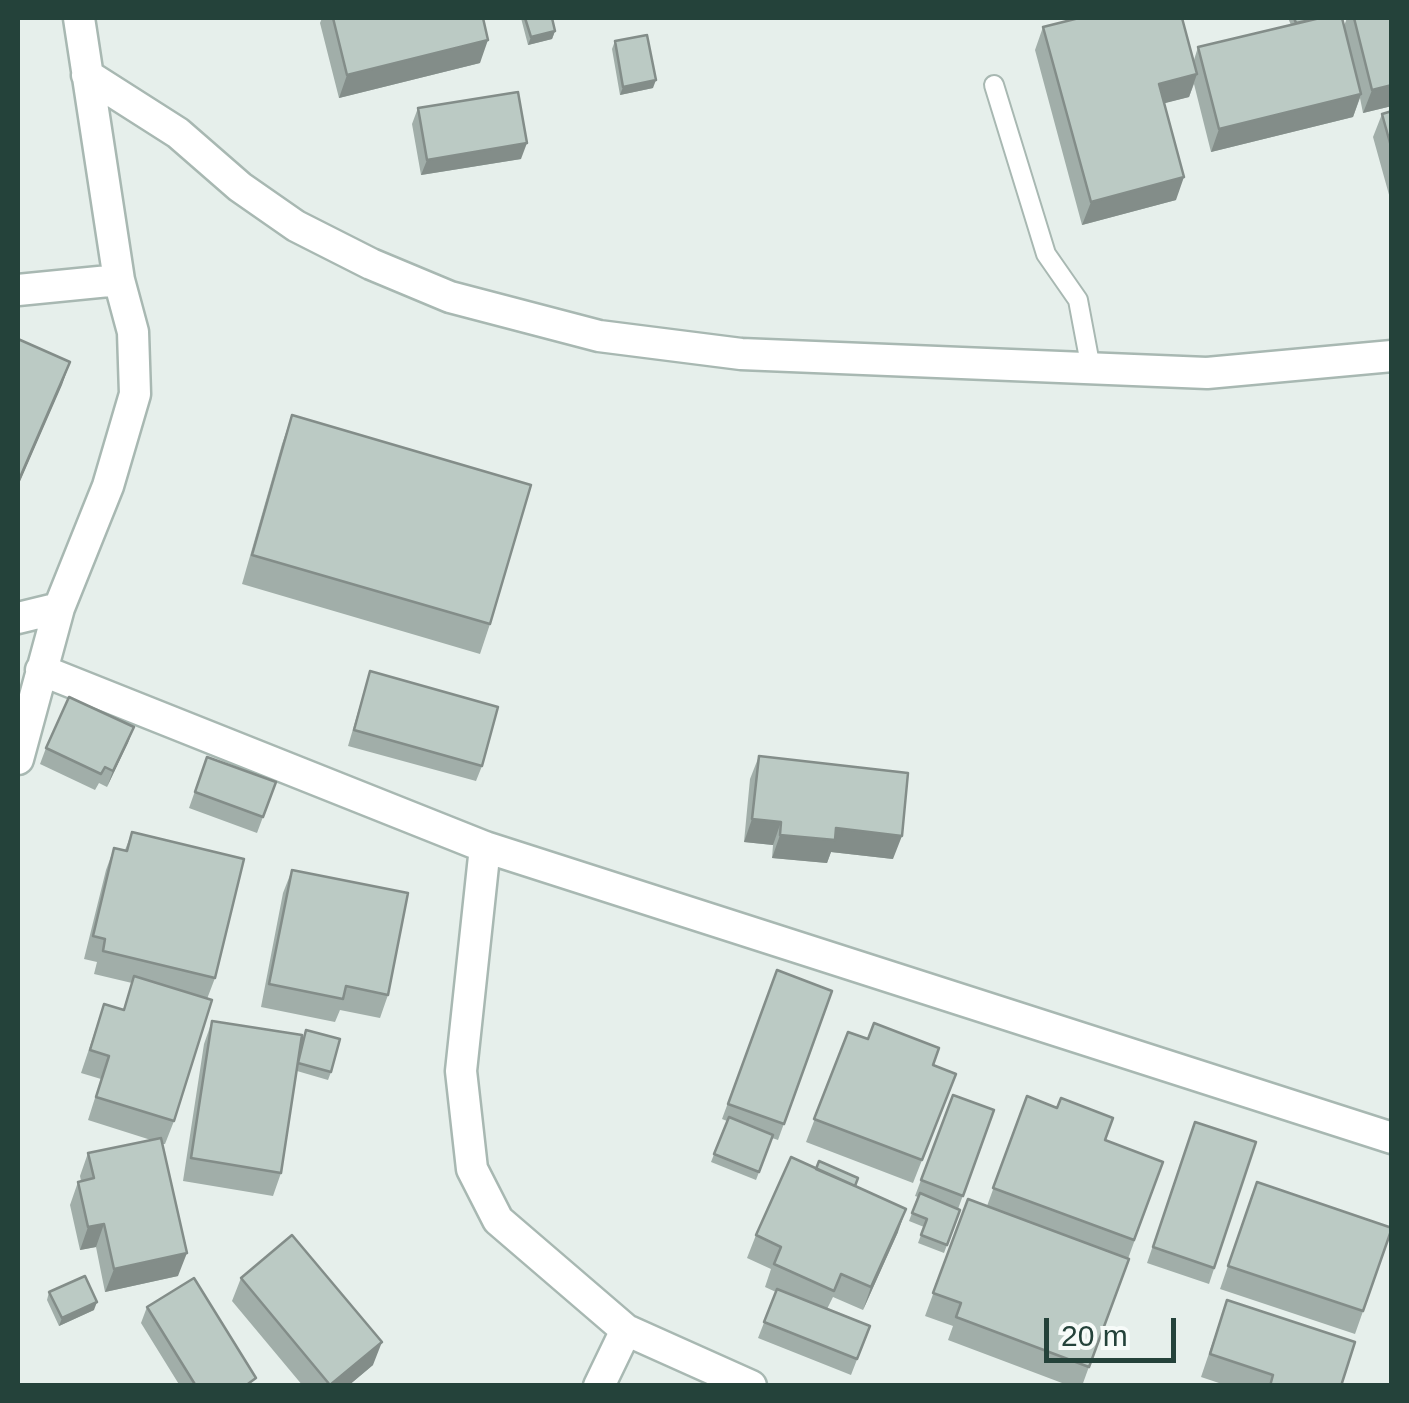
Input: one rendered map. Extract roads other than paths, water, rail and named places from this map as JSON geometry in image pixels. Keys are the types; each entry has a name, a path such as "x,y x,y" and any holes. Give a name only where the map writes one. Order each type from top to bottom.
{"street":[{"path":"18,758 59,608 101,504 135,394 132,332 119,280 79,18"},
{"path":"87,74 178,133 240,188 296,226 371,264 450,297 599,336 741,354 1207,373 1392,356"},
{"path":"18,290 119,280"},
{"path":"18,618 59,608"},
{"path":"41,670 485,847 1392,1138"},
{"path":"485,847 462,1071 472,1168 498,1220 626,1330 751,1386"},
{"path":"599,1386 626,1330"}],"lane":[{"path":"994,86 1046,254 1078,300 1091,369"}]}
